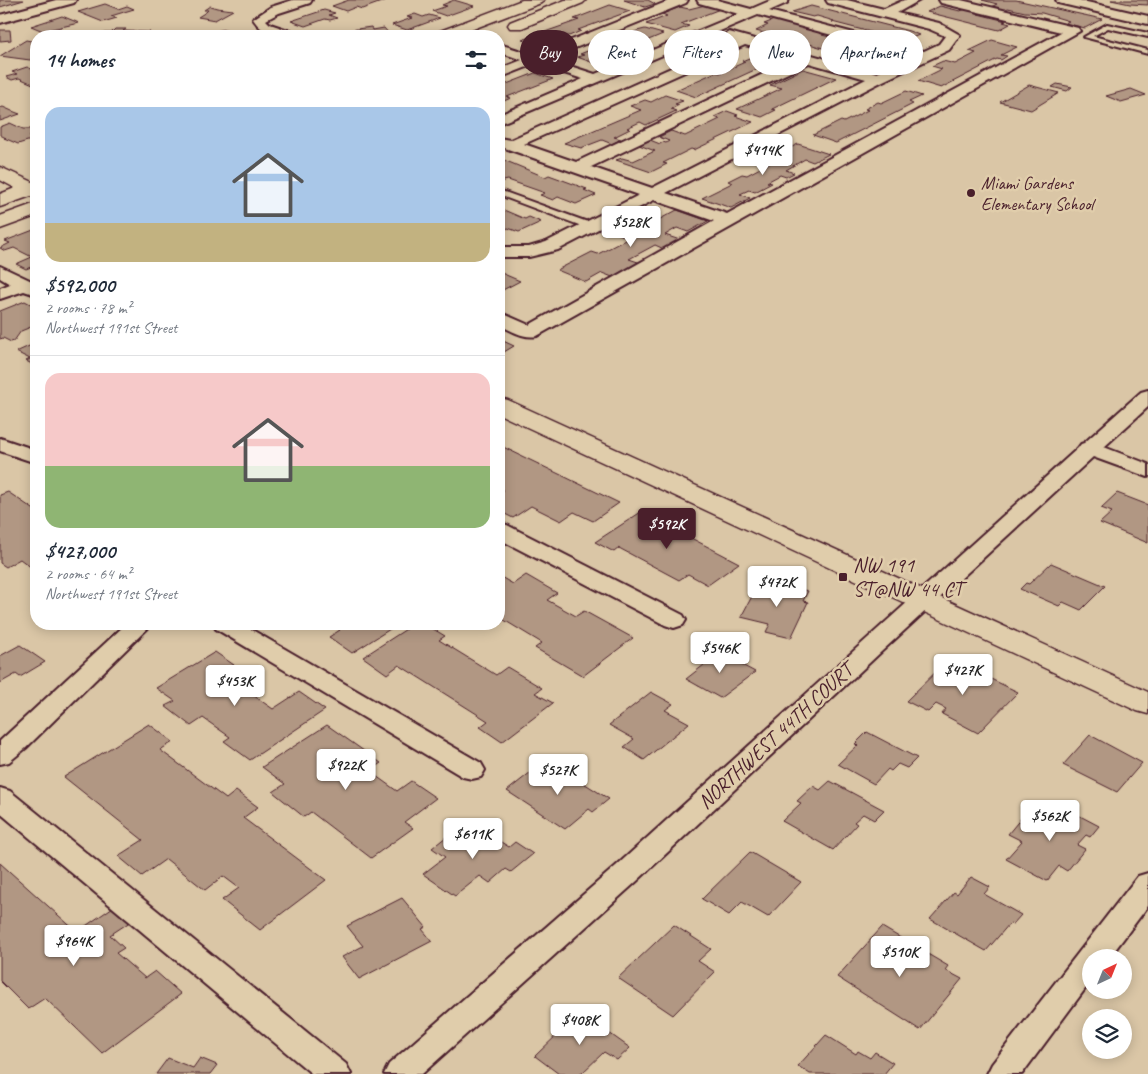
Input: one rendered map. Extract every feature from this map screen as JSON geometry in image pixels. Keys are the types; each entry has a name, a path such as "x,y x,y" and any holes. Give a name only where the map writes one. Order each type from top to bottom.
{"street":[{"path":"0,19 70,0"},
{"path":"274,30 265,27 259,19 275,10 306,0"},
{"path":"457,30 536,0"},
{"path":"505,29 578,0"},
{"path":"578,42 682,0"},
{"path":"703,0 924,57"},
{"path":"711,30 783,0"},
{"path":"505,252 529,252 552,246 878,78 944,47 953,35 934,26 832,0"},
{"path":"885,14 914,0"},
{"path":"505,321 530,332 728,220 1073,31 944,0"},
{"path":"1062,0 1148,20"},
{"path":"475,30 484,20"},
{"path":"739,38 749,41"},
{"path":"505,143 744,40"},
{"path":"505,50 520,55"},
{"path":"505,117 664,50"},
{"path":"811,59 878,78"},
{"path":"505,72 520,66"},
{"path":"578,73 596,79"},
{"path":"577,168 772,75"},
{"path":"505,143 728,220"},
{"path":"0,173 30,187"},
{"path":"0,200 30,191"},
{"path":"0,223 30,211"},
{"path":"0,271 30,287"},
{"path":"0,294 30,287"},
{"name":"NORTHWEST 44TH COURT","path":"400,1074 626,874 1088,448 1148,396"},
{"path":"505,408 1148,704"},
{"path":"0,444 30,455"},
{"path":"1088,448 1148,471"},
{"path":"505,533 674,620"},
{"path":"0,755 17,742 134,630"},
{"path":"235,630 472,770"},
{"path":"0,798 335,1074"},
{"path":"1099,949 1148,884"},
{"path":"1003,1074 1082,971"}],"lane":[{"path":"1148,35 1107,26 1086,37 1148,52"},
{"path":"505,194 590,226"}],"building":[{"path":"0,0 24,0 0,7"},
{"path":"349,0 387,0 362,9 356,7 346,11 332,6"},
{"path":"454,0 474,6 446,16 432,11 447,6 442,5"},
{"path":"624,0 648,0 655,4 645,7"},
{"path":"982,0 1016,0 1102,19 1085,28 1065,23 1069,21 1042,13 991,7 997,4"},
{"path":"1111,0 1148,0 1148,5 1130,4"},
{"path":"105,4 118,9 127,6 134,9 111,16 117,18 103,22 78,12"},
{"path":"610,5 630,11 578,30 550,30 579,20 574,19"},
{"path":"705,5 720,9 681,24 689,26 680,30 668,30 646,24 667,16 662,14 680,7 689,9"},
{"path":"210,6 233,10 215,20 198,17 206,12 208,10 204,10"},
{"path":"811,6 905,30 863,30 817,16 813,17 792,12"},
{"path":"940,6 960,11 970,8 982,12 978,14 1006,21 1003,22 1010,24 999,30 927,12"},
{"path":"324,10 335,13 329,15 337,18 325,19 305,26 291,21"},
{"path":"415,14 423,17 429,15 440,18 407,30 392,25 412,18 407,17"},
{"path":"62,16 79,23 48,30 41,30 31,26"},
{"path":"774,20 821,32 821,48 811,44 811,30 758,30 768,25 764,24"},
{"path":"371,27 373,30 350,30"},
{"path":"0,30 10,30 11,40 0,41"},
{"path":"654,32 663,34 654,38"},
{"path":"26,40 30,41 30,60 0,56"},
{"path":"992,40 1017,47 1001,55 1007,56 1001,60 997,59 941,88 918,81 942,69 932,66 943,61 955,64 976,53 969,51"},
{"path":"588,51 588,61 578,57 584,55 580,54"},
{"path":"749,58 749,73 696,97 676,90 709,75 739,75 739,65 745,62 742,61"},
{"path":"27,67 30,68 30,83 19,78 12,80 6,77 17,74 12,72"},
{"path":"811,71 836,78 772,109 776,110 762,117 737,109 782,88 770,85 791,75 811,75"},
{"path":"530,75 541,75 553,79 507,97 511,98 505,100 505,85"},
{"path":"1057,84 1072,87 1067,91 1052,87"},
{"path":"1029,85 1059,93 1031,110 1000,102"},
{"path":"1131,89 1146,95 1121,102 1106,96"},
{"path":"906,91 922,96 909,102 913,104 836,143 813,135 868,110 865,109 878,102 881,103"},
{"path":"665,95 683,101 675,104 679,105 671,109 676,111 646,125 640,122 627,128 630,129 614,137 621,139 612,144 602,140 581,148 564,143 641,110 630,106 645,100 651,102"},
{"path":"3,107 20,114 0,121 0,108"},
{"path":"727,111 753,122 694,150 691,149 663,163 667,164 651,172 616,160 622,158 633,161 655,151 639,145 650,140 660,144 666,143 669,141 659,137 671,131 685,136 720,119 714,117"},
{"path":"10,123 23,129 30,129 30,140 18,144 4,138 6,138 0,135 0,127"},
{"path":"798,144 829,154 813,162 805,159 786,170 794,173 786,177 780,175 767,182 772,183 755,192 749,190 740,194 750,198 731,208 702,198 732,183 728,181 742,174 747,175 775,160 770,158"},
{"path":"505,160 545,177 549,175 587,189 584,190 596,195 576,204 558,197 553,200 540,195 545,193 508,180 505,181"},
{"path":"677,210 708,221 688,232 677,228 665,235 680,240 664,249 655,245 629,259 641,263 615,278 602,273 586,282 557,270 592,252 598,254 629,238 614,232 625,226 641,232 648,228 645,227"},
{"path":"505,211 525,219 529,217 541,222 519,232 506,229"},
{"path":"30,231 30,256 14,248 5,251 0,248 10,243 5,241"},
{"path":"30,258 30,267 26,269 16,264"},
{"path":"505,275 520,281 505,289"},
{"path":"25,301 30,304 30,327 21,331 14,341 0,339 0,311"},
{"path":"505,342 514,346 505,351"},
{"path":"30,346 30,359 16,352"},
{"path":"505,448 619,503 593,521 574,512 561,521 531,506 513,518 505,514"},
{"path":"8,492 30,507 30,566 20,559 6,567 0,563 0,495"},
{"path":"1117,493 1148,505 1148,543 1100,523 1112,512 1101,508"},
{"path":"641,512 739,563 708,585 688,574 679,580 619,548 614,552 595,542"},
{"path":"1051,563 1105,586 1081,610 1063,602 1059,606 1020,589 1026,583 1029,584"},
{"path":"526,575 557,593 547,600 576,616 584,611 633,638 583,676 535,648 542,643 505,621 505,579 513,584"},
{"path":"770,582 808,591 803,601 808,602 791,638 766,632 770,624 741,617 758,585 768,587"},
{"path":"340,630 388,630 352,653 329,637"},
{"path":"405,630 435,630 445,636 439,640 496,675 507,667 542,688 535,693 553,703 502,742 480,727 488,721 399,665 387,674 363,657"},
{"path":"20,645 45,662 20,677 16,674 0,683 0,656"},
{"path":"712,649 755,672 720,698 686,679 709,661 702,657"},
{"path":"215,652 234,665 221,673 273,709 299,692 325,710 250,760 224,741 230,737 203,718 191,726 165,706 175,701 156,688"},
{"path":"949,659 1018,692 978,733 942,714 946,709 936,704 928,712 906,701"},
{"path":"651,692 673,704 665,710 689,723 644,760 624,747 634,739 609,725"},
{"path":"149,724 173,742 160,750 226,799 236,791 258,807 243,818 326,880 260,930 222,900 239,888 223,876 205,890 166,859 142,876 118,856 143,840 64,777"},
{"path":"327,725 381,763 369,771 397,791 411,781 436,798 404,822 413,828 371,858 311,812 304,817 273,792 285,784 262,767"},
{"path":"867,732 917,758 907,768 898,764 891,771 888,769 874,784 838,764 858,745 855,744"},
{"path":"1090,735 1142,763 1117,792 1063,765"},
{"path":"536,768 553,779 563,770 609,799 593,812 589,809 565,829 507,791"},
{"path":"830,781 884,810 874,820 863,814 854,822 857,824 833,850 782,821 801,803 797,801 813,786 820,790"},
{"path":"1061,806 1099,826 1090,837 1086,835 1077,845 1085,849 1067,871 1059,866 1047,881 1006,859 1022,841 1008,834 1022,817 1036,825 1045,813 1052,817"},
{"path":"456,829 469,838 480,829 509,847 515,842 533,854 511,872 506,869 490,883 480,876 455,896 423,874 445,857 432,848"},
{"path":"750,852 801,882 768,917 742,902 729,915 702,899"},
{"path":"0,863 77,932 116,905 133,920 110,935 124,948 116,953 145,978 155,971 181,994 102,1053 45,998 28,1009 0,981"},
{"path":"971,877 990,887 984,894 1021,915 1013,924 1010,923 986,951 930,919 954,892 957,894"},
{"path":"402,898 426,927 422,929 432,941 359,979 342,957 363,946 347,926"},
{"path":"674,925 711,949 698,961 715,972 673,1015 618,978"},
{"path":"882,927 948,966 945,970 962,979 920,1030 837,977"},
{"path":"577,1010 630,1048 617,1060 604,1052 581,1074 559,1074 535,1056 562,1030 559,1027"},
{"path":"826,1035 856,1054 858,1051 870,1058 875,1052 893,1063 884,1074 810,1074 798,1066"},
{"path":"168,1058 193,1068 200,1058 217,1065 210,1074 156,1074"}],"place":[{"name":"Miami Gardens Elementary School","path":"971,193"},
{"name":"NW 191 ST@NW 44 CT","path":"843,577"}]}
